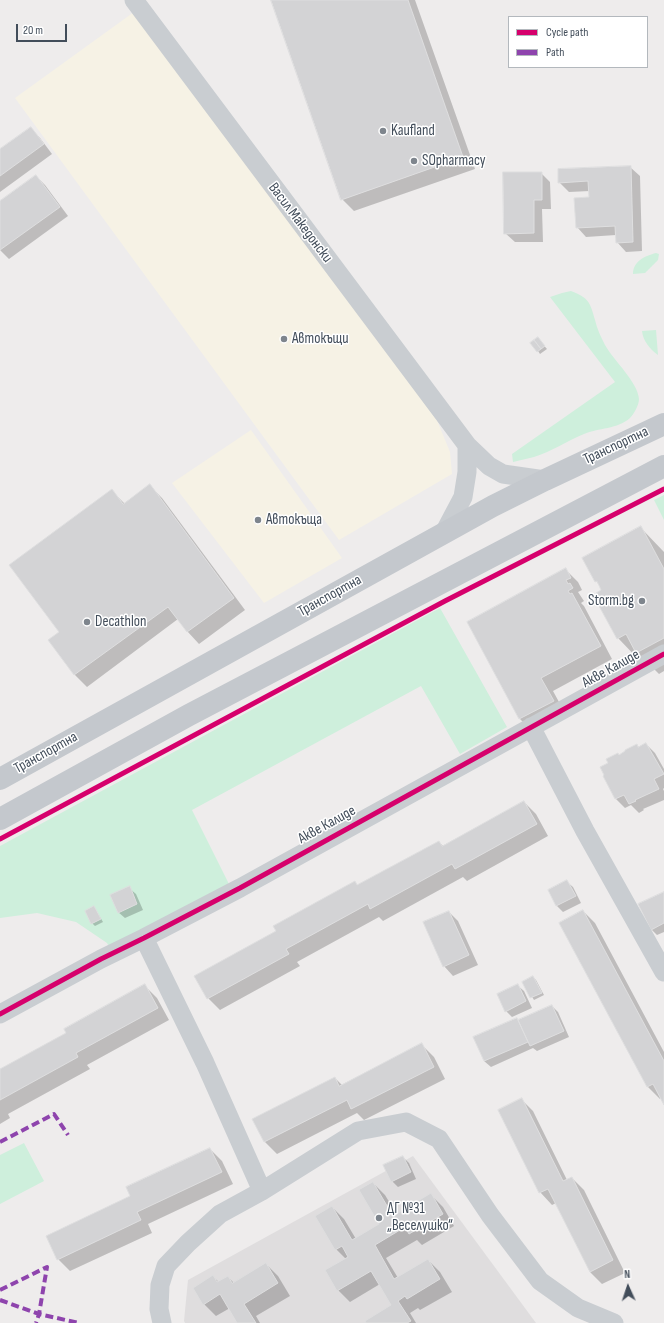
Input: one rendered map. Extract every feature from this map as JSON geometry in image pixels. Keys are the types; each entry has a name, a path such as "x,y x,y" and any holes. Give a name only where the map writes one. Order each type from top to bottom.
{"main road":[{"name":"Транспортна","path":"0,779 444,533 545,480 664,424"},
{"path":"0,819 189,715 664,466"}],"street":[{"name":"Васил Македонски","path":"134,0 467,445 489,466 503,474 545,480"},
{"path":"444,533 463,497 467,472 467,445"},
{"name":"Акве Калиде","path":"0,1014 101,959 247,884 664,654"},
{"path":"531,727 588,837 664,972"},
{"path":"144,938 205,1063 262,1191"},
{"path":"162,1323 159,1309 160,1285 166,1266 188,1243 220,1214 262,1191 358,1131 406,1122 439,1139 490,1215 540,1281 578,1308 614,1323"}],"shaded area":[{"name":"Автокъщи","path":"134,12 436,418 450,452 452,474 339,540 15,98"},
{"name":"Автокъща","path":"251,430 342,558 264,603 172,483"},
{"name":"ДГ №31 „Веселушко“","path":"413,1156 536,1323 185,1323 188,1280"}],"green space":[{"path":"656,253 659,254 658,260 645,273 633,274 637,262"},
{"path":"571,291 582,296 588,301 605,345 638,392 638,404 635,412 625,422 590,432 540,455 513,462 512,454 615,382 550,297"},
{"path":"656,330 658,355 647,344 642,331"},
{"path":"664,495 664,520 654,500"},
{"path":"440,608 507,727 460,754 421,686 192,810 233,892 115,957 107,943 76,922 37,913 0,918 0,846"},
{"path":"24,1143 44,1181 0,1204 0,1155"}],"building":[{"path":"271,0 408,0 463,157 341,200"},
{"path":"31,127 44,144 0,176 0,149"},
{"path":"631,166 633,242 616,243 615,226 576,228 574,198 589,197 588,181 558,183 558,169"},
{"path":"503,172 542,172 542,200 534,200 534,233 504,234"},
{"path":"36,175 60,207 0,250 0,201"},
{"path":"538,337 545,346 541,349 534,340"},
{"path":"534,340 541,349 537,352 530,343"},
{"path":"150,484 234,598 187,632 168,607 74,675 48,640 59,632 9,565 112,489 123,504"},
{"path":"641,526 664,569 664,638 636,653 626,634 617,639 593,595 601,590 582,558"},
{"path":"566,568 571,578 566,580 573,588 568,591 570,594 572,593 601,646 541,678 554,701 519,719 467,622"},
{"path":"646,743 664,774 654,779 659,789 629,804 624,795 615,799 600,767 608,763 606,759 618,753 619,755 637,744 638,747"},
{"path":"524,801 537,824 455,869 452,864 370,909 368,904 286,949 289,954 207,999 194,976 276,931 273,926 355,881 357,885 439,841 442,846"},
{"path":"567,880 576,896 556,906 548,890"},
{"path":"130,886 137,904 118,913 110,895"},
{"path":"664,892 664,923 651,930 638,904"},
{"path":"94,906 101,919 91,924 85,911"},
{"path":"583,910 664,1061 664,1105 653,1084 647,1087 559,923"},
{"path":"449,911 469,955 443,967 423,922"},
{"path":"533,976 542,993 530,998 522,982"},
{"path":"145,984 158,1008 76,1053 78,1057 0,1100 0,1069 66,1033 64,1029"},
{"path":"518,984 526,1001 505,1012 497,994"},
{"path":"552,1005 564,1031 530,1046 518,1020"},
{"path":"517,1018 528,1042 484,1061 473,1037"},
{"path":"422,1043 434,1067 351,1109 347,1100 264,1142 252,1119 335,1077 339,1086"},
{"path":"522,1098 563,1181 572,1177 613,1260 590,1272 548,1189 539,1193 498,1110"},
{"path":"210,1148 222,1172 137,1212 141,1220 57,1260 46,1236 130,1196 126,1187"},
{"path":"403,1156 411,1172 391,1182 383,1165"},
{"path":"373,1182 393,1216 431,1193 443,1214 409,1234 405,1227 375,1245 394,1279 428,1259 440,1279 407,1299 405,1296 398,1301 411,1321 407,1323 366,1323 365,1321 391,1305 371,1271 337,1291 325,1270 348,1257 342,1246 335,1250 315,1216 332,1206 352,1240 379,1224 359,1190"},
{"path":"266,1263 278,1283 244,1304 256,1323 237,1323 220,1294 203,1305 193,1288 213,1275 217,1282 228,1276 232,1283"}],"marked path":[{"path":"0,1142 54,1114 68,1135"},
{"path":"0,1290 47,1267 39,1314 36,1323"},
{"path":"0,1300 39,1314 79,1323"}],"cycle path":[{"path":"0,839 445,601 664,489"},
{"path":"0,1014 101,959 240,888 664,654"}],"place":[{"name":"Kaufland","path":"383,131"},
{"name":"SOpharmacy","path":"414,161"},
{"name":"Автокъщи","path":"284,339"},
{"name":"Автокъща","path":"258,520"},
{"name":"Storm.bg","path":"642,601"},
{"name":"Decathlon","path":"87,622"},
{"name":"ДГ №31 „Веселушко“","path":"379,1218"}]}
